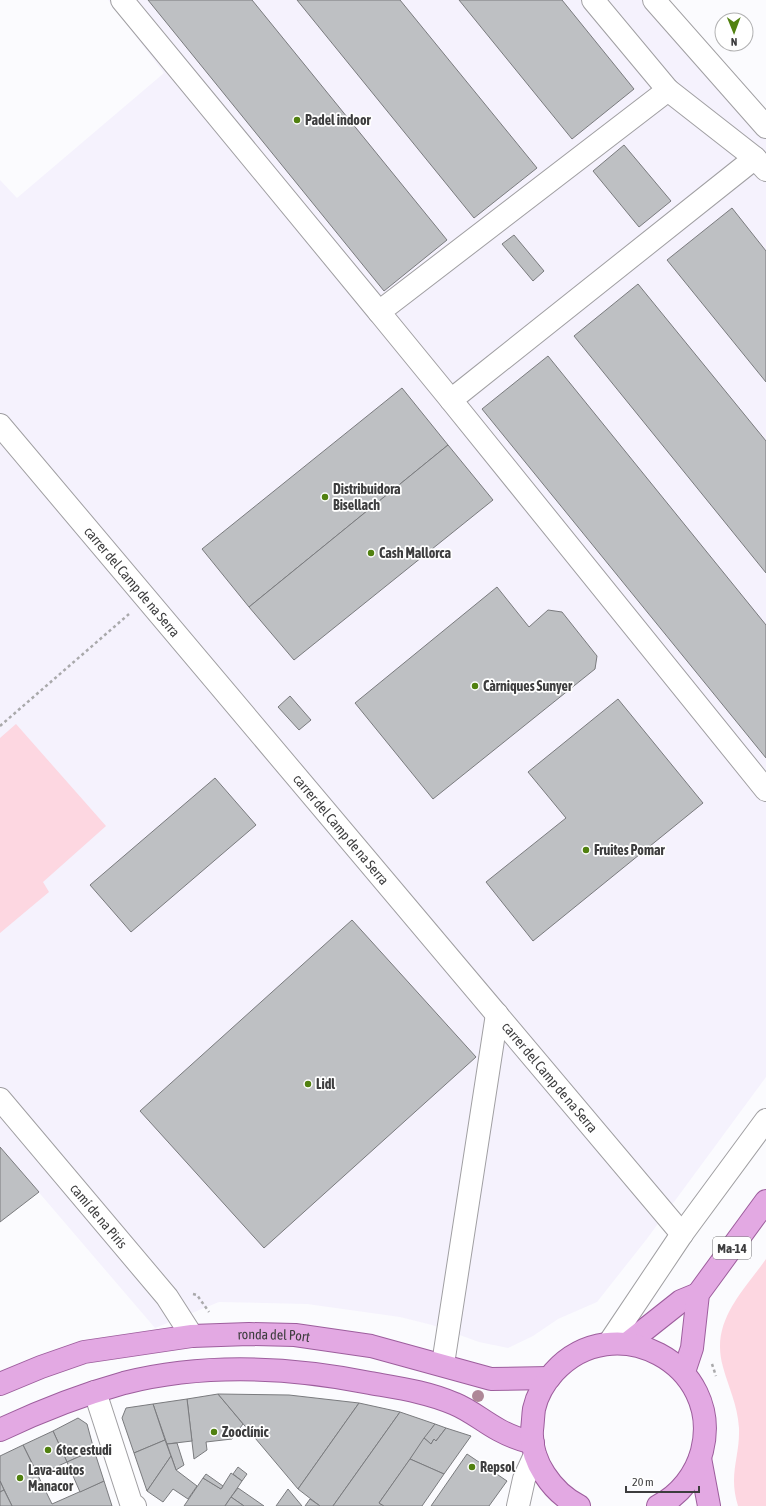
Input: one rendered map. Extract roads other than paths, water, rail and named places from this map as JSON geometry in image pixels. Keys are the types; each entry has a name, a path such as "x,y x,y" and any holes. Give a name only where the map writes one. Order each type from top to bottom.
{"main road":[{"name":"Ma-14","path":"698,1294 766,1202"},
{"path":"618,1343 681,1301 698,1294 692,1348 684,1372"},
{"name":"ronda del Port","path":"0,1384 41,1367 84,1352 192,1336 295,1335 371,1346 443,1364 491,1379 548,1378"},
{"path":"579,1506 561,1494 543,1471 534,1449 534,1408 540,1392 548,1378 560,1364 575,1354 591,1347 618,1343 648,1348 667,1358 684,1372 700,1398 704,1413 704,1443 700,1458 685,1485 673,1496 658,1506"},
{"path":"0,1430 46,1409 95,1392 152,1378 204,1372 290,1371 333,1375 421,1392 456,1404 534,1449"},
{"path":"700,1458 709,1506"}],"street":[{"path":"122,0 452,400 766,790"},
{"path":"452,400 761,164 668,90 593,0"},
{"path":"654,0 766,127"},
{"path":"380,312 668,90"},
{"name":"carrer del Camp de na Serra","path":"0,425 682,1234"},
{"path":"443,1364 496,1014"},
{"name":"camí de na Piris","path":"0,1099 162,1290 192,1336"},
{"path":"618,1343 682,1234 766,1120"},
{"path":"95,1392 131,1503 135,1506"},
{"path":"518,1506 524,1479 534,1449"}],"place":[{"name":"Padel indoor","path":"297,120"},
{"name":"Distribuidora Bisellach","path":"325,497"},
{"name":"Cash Mallorca","path":"371,553"},
{"name":"Càrniques Sunyer","path":"475,686"},
{"name":"Fruites Pomar","path":"586,850"},
{"name":"Lidl","path":"308,1084"},
{"name":"Zooclínic","path":"214,1432"},
{"name":"6tec estudi","path":"48,1450"},
{"name":"Repsol","path":"472,1467"},
{"name":"Lava-autos Manacor","path":"20,1478"}]}
